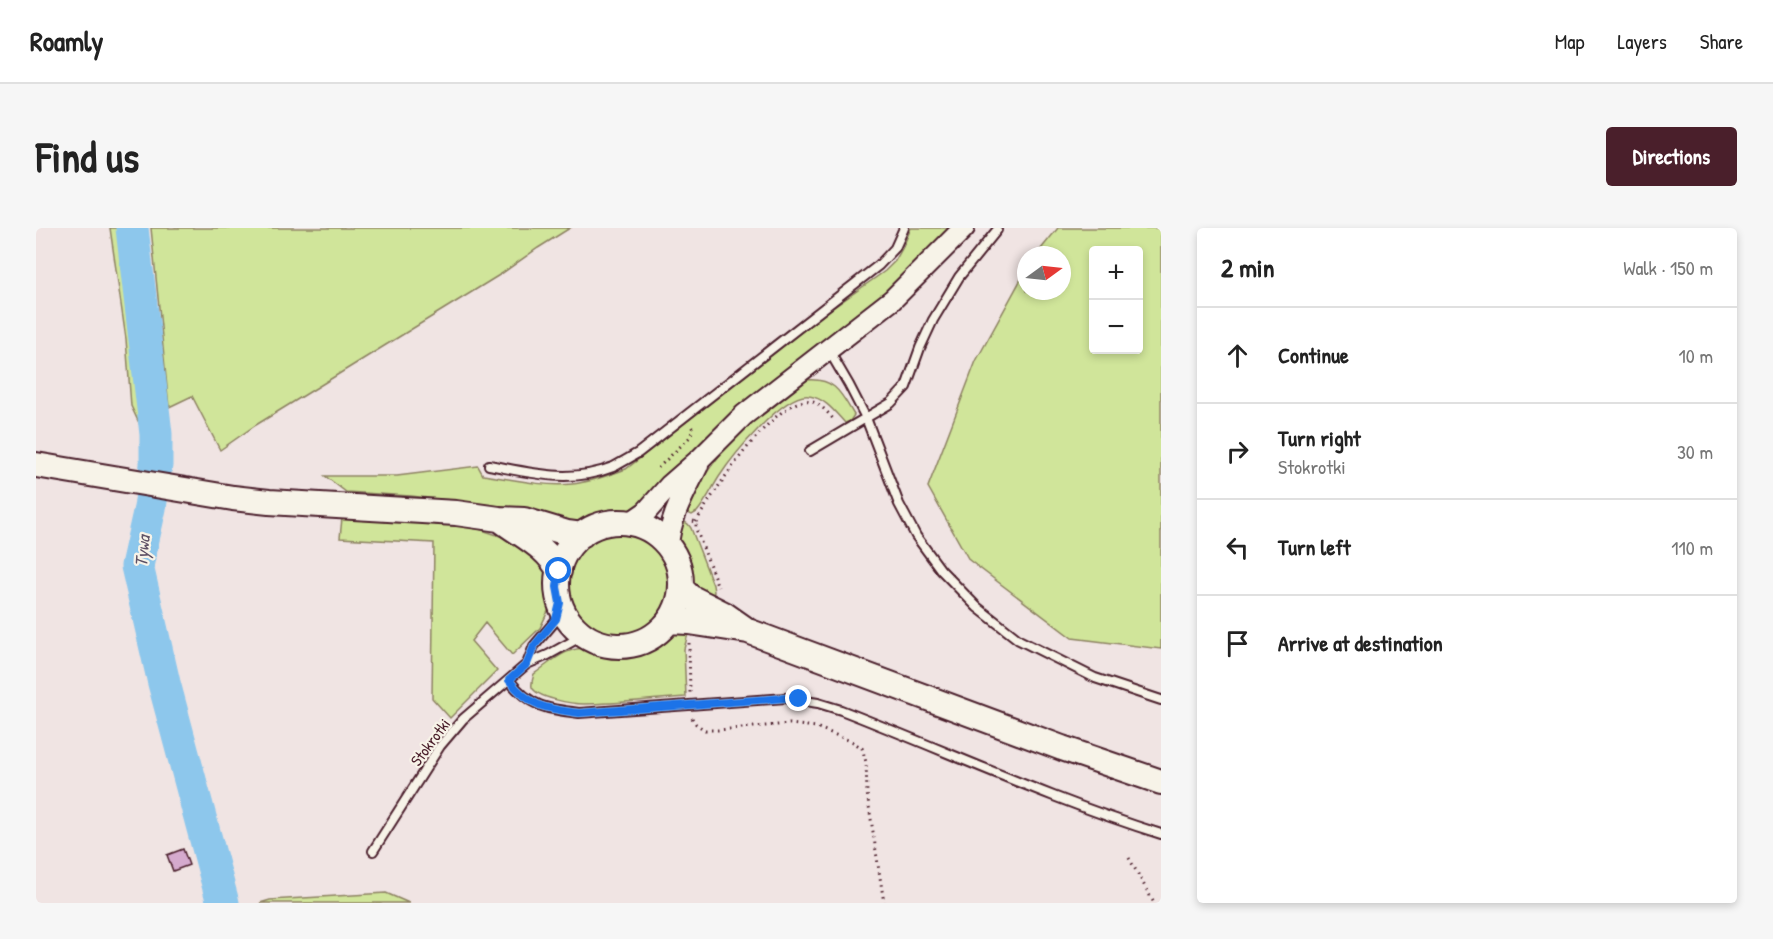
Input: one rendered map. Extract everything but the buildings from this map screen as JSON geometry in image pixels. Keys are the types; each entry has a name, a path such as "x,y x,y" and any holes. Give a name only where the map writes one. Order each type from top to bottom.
{"main road":[{"path":"36,465 165,488 269,501 456,513 524,520 582,535"},
{"path":"499,519 537,545 555,563 559,571"},
{"path":"630,523 647,529 668,546 678,566 681,588 677,606 669,621 653,636 634,644 614,646 603,644 584,635 574,627 560,603 557,587 559,571 567,551 582,535 604,524 630,523"},
{"path":"681,588 690,597 724,614 748,631"},
{"path":"669,621 748,631 1161,782"}],"street":[{"path":"630,523 646,512 670,485 744,415 892,300 964,228"},
{"path":"668,546 674,514 701,458"}],"lane":[{"path":"489,465 554,477 570,477 587,475 613,466 638,453 879,265 895,248 904,228"},
{"path":"810,451 891,403 906,387 933,320 959,277 997,230"},
{"path":"828,349 866,418 899,504 916,536 941,570 977,607 1019,640 1095,678 1161,700"},
{"name":"Stokrotki","path":"527,664 534,646 556,619 560,603"},
{"name":"Stokrotki","path":"373,851 440,746 464,719 527,664 584,635"},
{"path":"509,680 518,692 535,705 579,713 786,698 818,703 1161,834"}],"path":[{"path":"696,522 743,451 763,429 798,402 811,401 821,406 844,431"},
{"path":"867,776 867,793 884,903"},
{"path":"1129,858 1154,903"}],"green space":[{"path":"110,228 124,228 147,440 131,406 126,339"},
{"path":"151,228 570,228 501,274 256,425 220,450 192,396 169,407"},
{"path":"911,228 951,228 876,303 759,390 663,480 649,501 626,514 600,517 580,524 499,506 411,496 346,492 325,476 397,476 478,466 483,475 561,485 586,482 626,469 830,310 885,271 895,261"},
{"path":"1058,228 1161,228 1161,649 1072,638 969,560 928,487 976,361 1017,286 1017,300 1071,300 1071,246 1043,246"},
{"path":"807,380 817,380 836,388 854,415 850,421 845,423 829,406 815,397 798,398 786,404 747,442 719,477 697,512 692,515 683,511 702,480 733,440 776,401"},
{"path":"342,518 473,527 531,549 545,569 549,609 540,628 512,655 485,623 471,641 497,671 450,718 432,698 434,543 340,538"},
{"path":"680,519 691,528 713,585 712,598 692,585 689,578 678,540"},
{"path":"619,532 639,536 656,547 667,564 671,584 667,604 656,621 639,632 619,636 599,632 582,621 571,604 567,584 571,564 582,547 599,536"},
{"path":"683,630 689,630 684,649 686,697 579,704 547,697 532,687 534,674 568,652 584,648 623,654 643,649"},
{"path":"386,893 409,903 260,903 270,900"}],"waterway":[{"name":"Tywa","path":"132,228 156,434 156,465 150,508 137,566 164,683 223,903"}],"route":[{"path":"559,571 557,587 560,603 556,619 534,646 527,664 509,680 518,692 535,705 579,713 786,698 799,699"}]}
